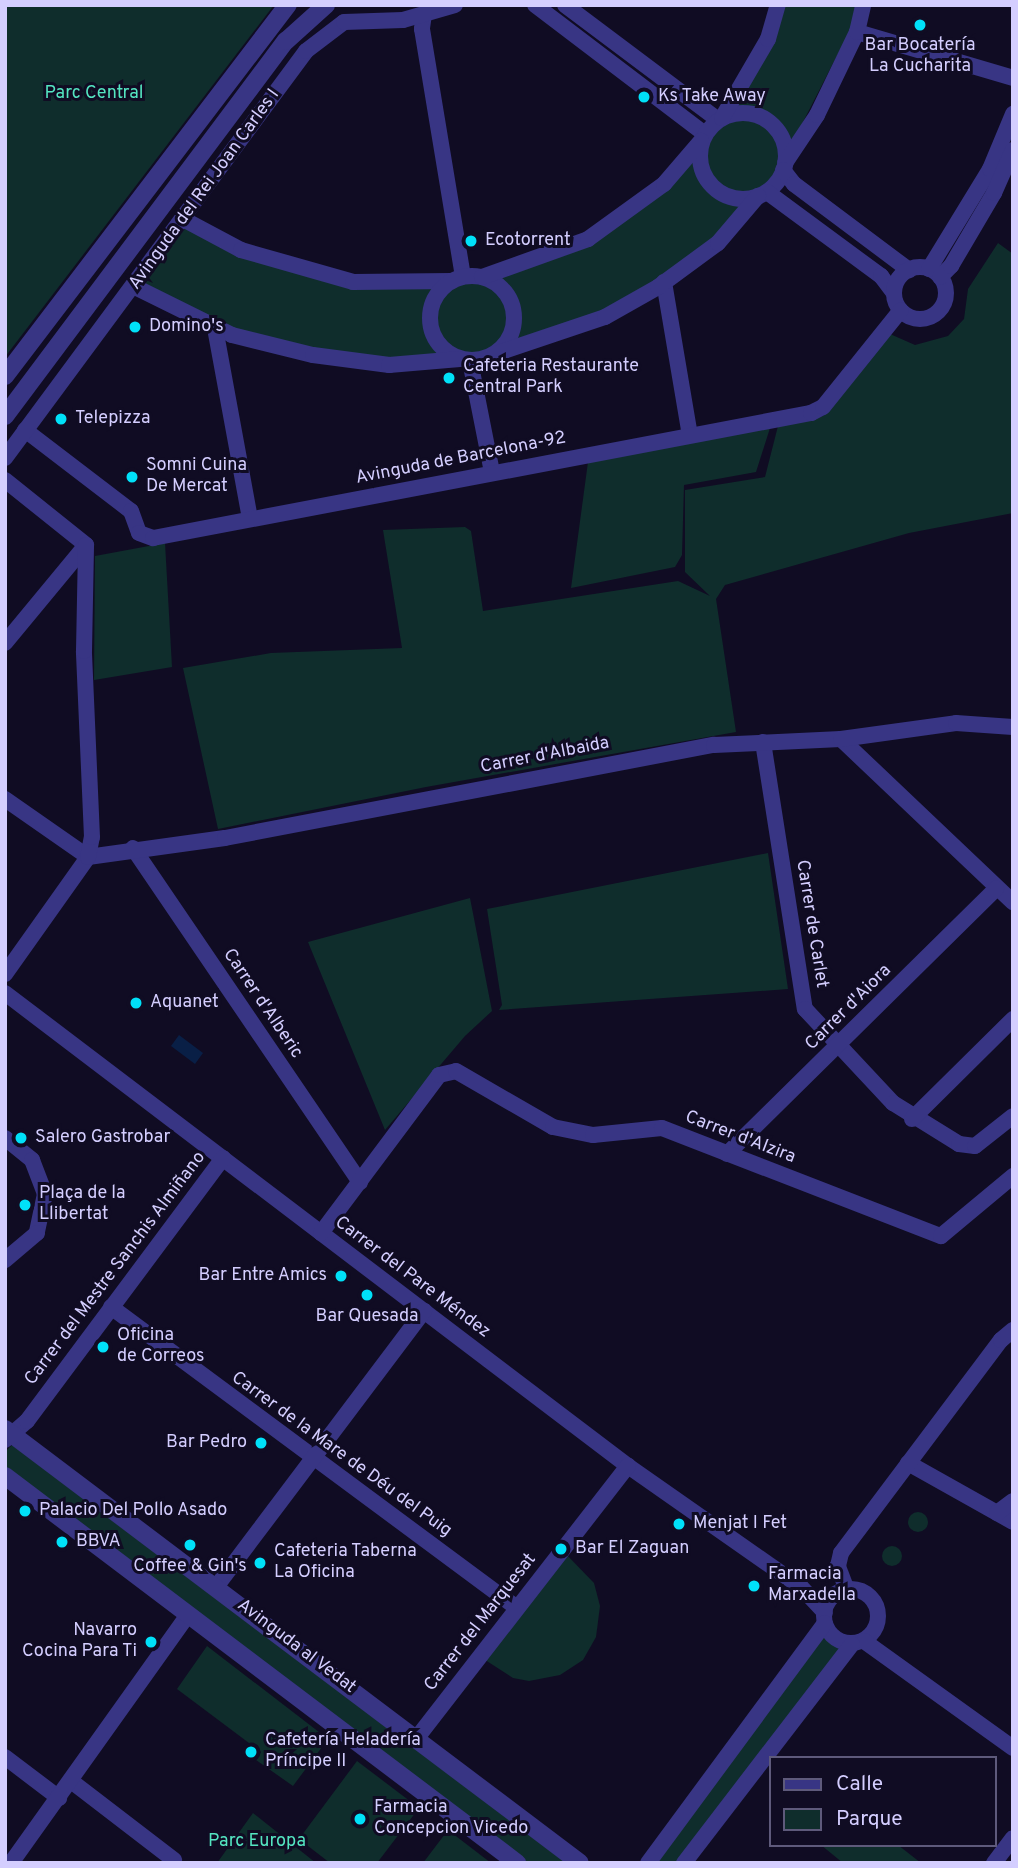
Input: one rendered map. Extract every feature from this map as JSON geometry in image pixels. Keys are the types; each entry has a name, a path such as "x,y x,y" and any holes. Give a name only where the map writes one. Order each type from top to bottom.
{"street":[{"path":"5,376 288,5"},
{"name":"Avinguda del Rei Joan Carles I","path":"5,416 286,41 326,5"},
{"name":"Avinguda del Rei Joan Carles I","path":"5,458 318,40 344,22 424,14 455,5"},
{"path":"535,5 704,137"},
{"path":"565,5 720,119 752,114 766,120 782,138 784,166 794,184 909,270 934,273 951,266 993,193 1013,150"},
{"path":"183,219 241,250 353,282 482,277 588,239 664,184 720,119 768,39 778,5"},
{"path":"135,287 215,328 313,355 389,365 465,360 495,354 605,317 664,282 718,243 763,194 817,116 857,32 863,5"},
{"path":"424,14 422,29 458,279"},
{"path":"857,32 1013,78"},
{"path":"934,273 990,169 1013,114"},
{"path":"704,137 703,174 713,188 740,199 763,194 881,276 894,293 901,310 918,319 934,315 946,296 934,273"},
{"path":"894,293 898,280 909,270"},
{"path":"482,277 507,293 513,307 512,334 495,354"},
{"path":"458,279 435,298 430,321 439,345 465,360 492,472"},
{"path":"664,282 690,435"},
{"name":"Avinguda de Barcelona-92","path":"25,430 131,511 139,533 153,538 823,407 901,310"},
{"path":"215,328 250,518"},
{"path":"5,480 86,545"},
{"path":"5,643 86,545"},
{"path":"5,974 88,857 92,837 84,651 86,545"},
{"name":"Carrer d'Albaida","path":"88,857 133,848 225,838 714,745 841,739 956,723 1013,727"},
{"path":"841,739 996,889 1013,902"},
{"name":"Carrer de Carlet","path":"763,742 805,1009 837,1047 912,1119 959,1144 975,1146 1013,1116"},
{"path":"5,799 88,857"},
{"name":"Carrer d'Alberic","path":"133,848 360,1182"},
{"name":"Carrer d'Aiora","path":"727,1154 996,889"},
{"name":"Carrer del Pare Méndez","path":"5,993 628,1466 801,1587 825,1618"},
{"path":"912,1119 1013,1019"},
{"name":"Carrer d'Alzira","path":"360,1182 439,1074 456,1071 553,1127 593,1135 662,1128 941,1236 1013,1176"},
{"path":"5,1138 32,1160 45,1194 37,1233 5,1260"},
{"name":"Carrer del Mestre Sanchis Almiñano","path":"7,1434 27,1421 223,1158"},
{"path":"321,1233 360,1182"},
{"name":"Carrer de la Mare de Déu del Puig","path":"111,1307 313,1460 517,1608"},
{"path":"216,1587 424,1311"},
{"path":"648,1863 825,1618 840,1593 838,1566 841,1553 1001,1340 1013,1330"},
{"name":"Avinguda al Vedat","path":"7,1434 216,1587 580,1863"},
{"path":"908,1463 1013,1522"},
{"name":"Carrer del Marquesat","path":"416,1739 628,1466"},
{"path":"5,1476 517,1863"},
{"path":"997,1513 1013,1501"},
{"name":"Carrer del Pare Méndez","path":"801,1587 840,1593"},
{"path":"840,1593 857,1590 873,1601 876,1627 886,1654"},
{"path":"11,1863 188,1615"},
{"path":"825,1618 832,1635 886,1654 1013,1748"},
{"path":"684,1863 858,1642 876,1627"},
{"path":"5,1757 59,1798"},
{"path":"71,1781 174,1860"},
{"path":"994,1863 1013,1839"}],"green space":[{"name":"Parc Central","path":"5,5 274,5 5,357"},
{"path":"778,5 863,5 767,192 739,196 758,196 718,243 605,317 470,361 389,365 232,335 137,289 183,219 326,275 482,277 619,218 718,120"},
{"path":"998,243 1013,254 1013,513 909,533 725,585 716,599 736,732 426,787 218,829 183,668 271,653 402,648 383,530 465,527 471,531 483,611 678,581 710,596 685,572 685,490 765,477 778,426 823,416 890,334 915,345 948,336 964,319 968,289"},
{"path":"770,428 756,472 684,485 682,555 675,567 571,588 588,462"},
{"path":"165,543 172,667 94,680 95,556"},
{"path":"768,853 788,989 499,1010 502,1005 487,909"},
{"path":"470,898 492,1011 465,1036 385,1130 308,942"},
{"path":"12,1445 566,1863 528,1863 5,1467 5,1452"},
{"path":"918,1512 925,1515 928,1522 925,1529 918,1532 911,1529 908,1522 911,1515"},
{"path":"888,1546 896,1546 902,1556 896,1566 888,1566 882,1560 882,1552"},
{"path":"562,1550 594,1583 600,1606 596,1637 583,1660 560,1675 529,1681 513,1678 479,1656"},
{"path":"825,1623 832,1635 852,1644 684,1863 648,1863"},
{"path":"207,1646 328,1739 293,1786 256,1760 261,1752 177,1689"},
{"path":"357,1761 419,1808 377,1863 330,1863 299,1839"},
{"name":"Parc Europa","path":"253,1813 316,1863 217,1863"},
{"path":"448,1830 491,1863 423,1863"},
{"path":"823,1847 901,1847 921,1863 843,1863"}],"water":[{"path":"179,1035 203,1053 195,1064 171,1046"}],"place":[{"name":"Bar Bocatería La Cucharita","path":"920,25"},
{"name":"Ks Take Away","path":"644,97"},
{"name":"Ecotorrent","path":"471,241"},
{"name":"Domino's","path":"135,327"},
{"name":"Cafeteria Restaurante Central Park","path":"449,378"},
{"name":"Telepizza","path":"61,419"},
{"name":"Somni Cuina De Mercat","path":"132,477"},
{"name":"Aquanet","path":"136,1003"},
{"name":"Salero Gastrobar","path":"21,1138"},
{"name":"Plaça de la Llibertat","path":"25,1205"},
{"name":"Bar Entre Amics","path":"341,1276"},
{"name":"Bar Quesada","path":"367,1295"},
{"name":"Oficina de Correos","path":"103,1347"},
{"name":"Bar Pedro","path":"261,1443"},
{"name":"Palacio Del Pollo Asado","path":"25,1511"},
{"name":"Menjat I Fet","path":"679,1524"},
{"name":"BBVA","path":"62,1542"},
{"name":"Coffee & Gin's","path":"190,1545"},
{"name":"Bar El Zaguan","path":"561,1549"},
{"name":"Cafeteria Taberna La Oficina","path":"260,1563"},
{"name":"Farmacia Marxadella","path":"754,1586"},
{"name":"Navarro Cocina Para Ti","path":"151,1642"},
{"name":"Cafetería Heladería Príncipe II","path":"251,1752"},
{"name":"Farmacia Concepcion Vicedo","path":"360,1819"}]}
